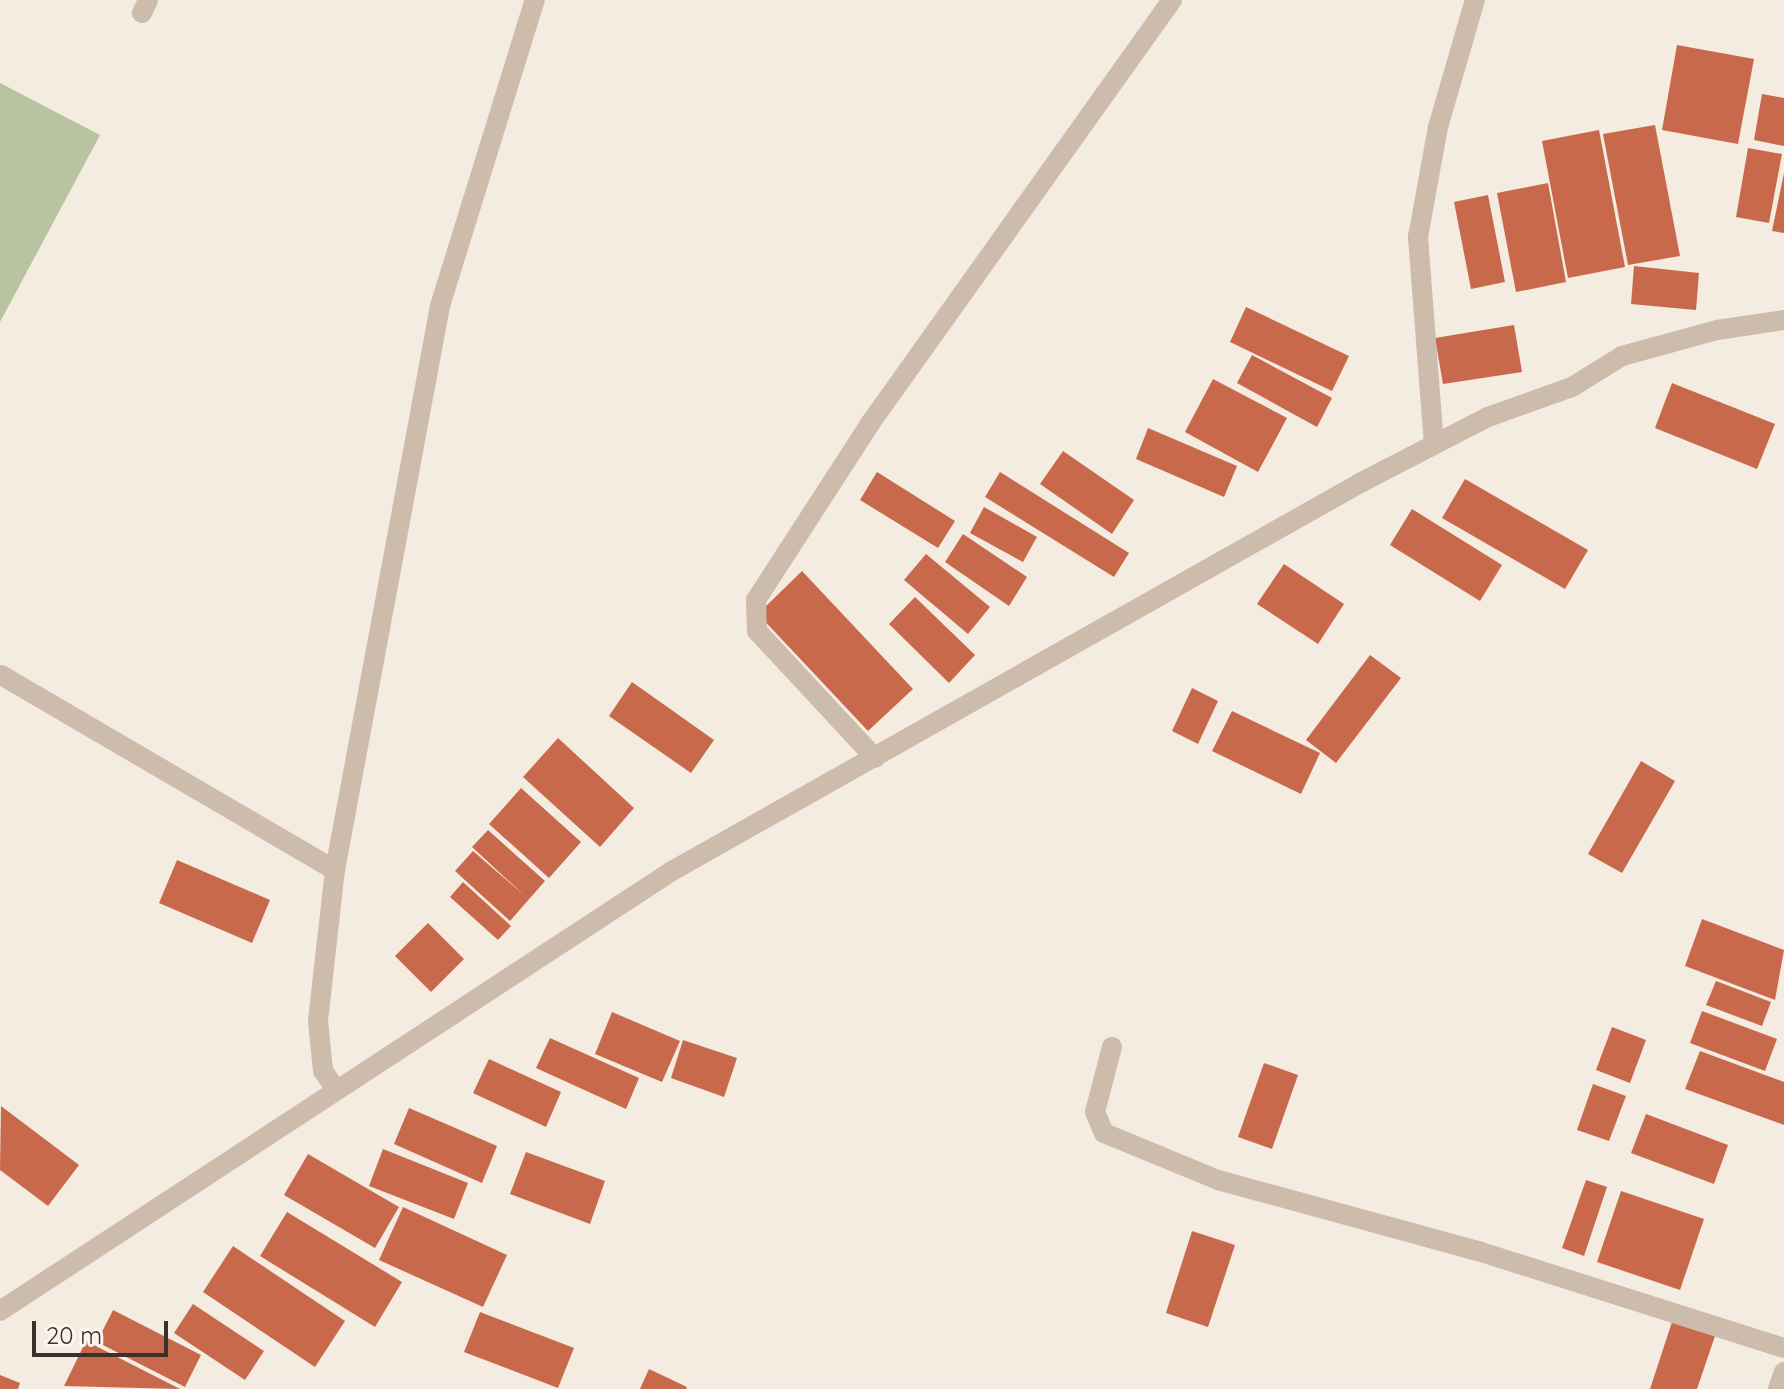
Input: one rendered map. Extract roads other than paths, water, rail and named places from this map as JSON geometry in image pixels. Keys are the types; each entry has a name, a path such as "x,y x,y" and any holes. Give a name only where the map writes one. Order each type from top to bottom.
{"street":[{"path":"335,1088 323,1071 318,1021 335,870 440,306 535,0"},
{"path":"875,758 757,631 756,600 869,425 1172,0"},
{"path":"1434,445 1418,237 1438,127 1475,0"},
{"path":"0,1311 335,1088 672,871 1434,445 1572,387 1622,356 1717,330 1784,320"},
{"path":"1,675 335,870"},
{"path":"1112,1047 1095,1112 1104,1133 1218,1180 1478,1251 1784,1348"},
{"path":"1778,1389 1784,1372"}]}
